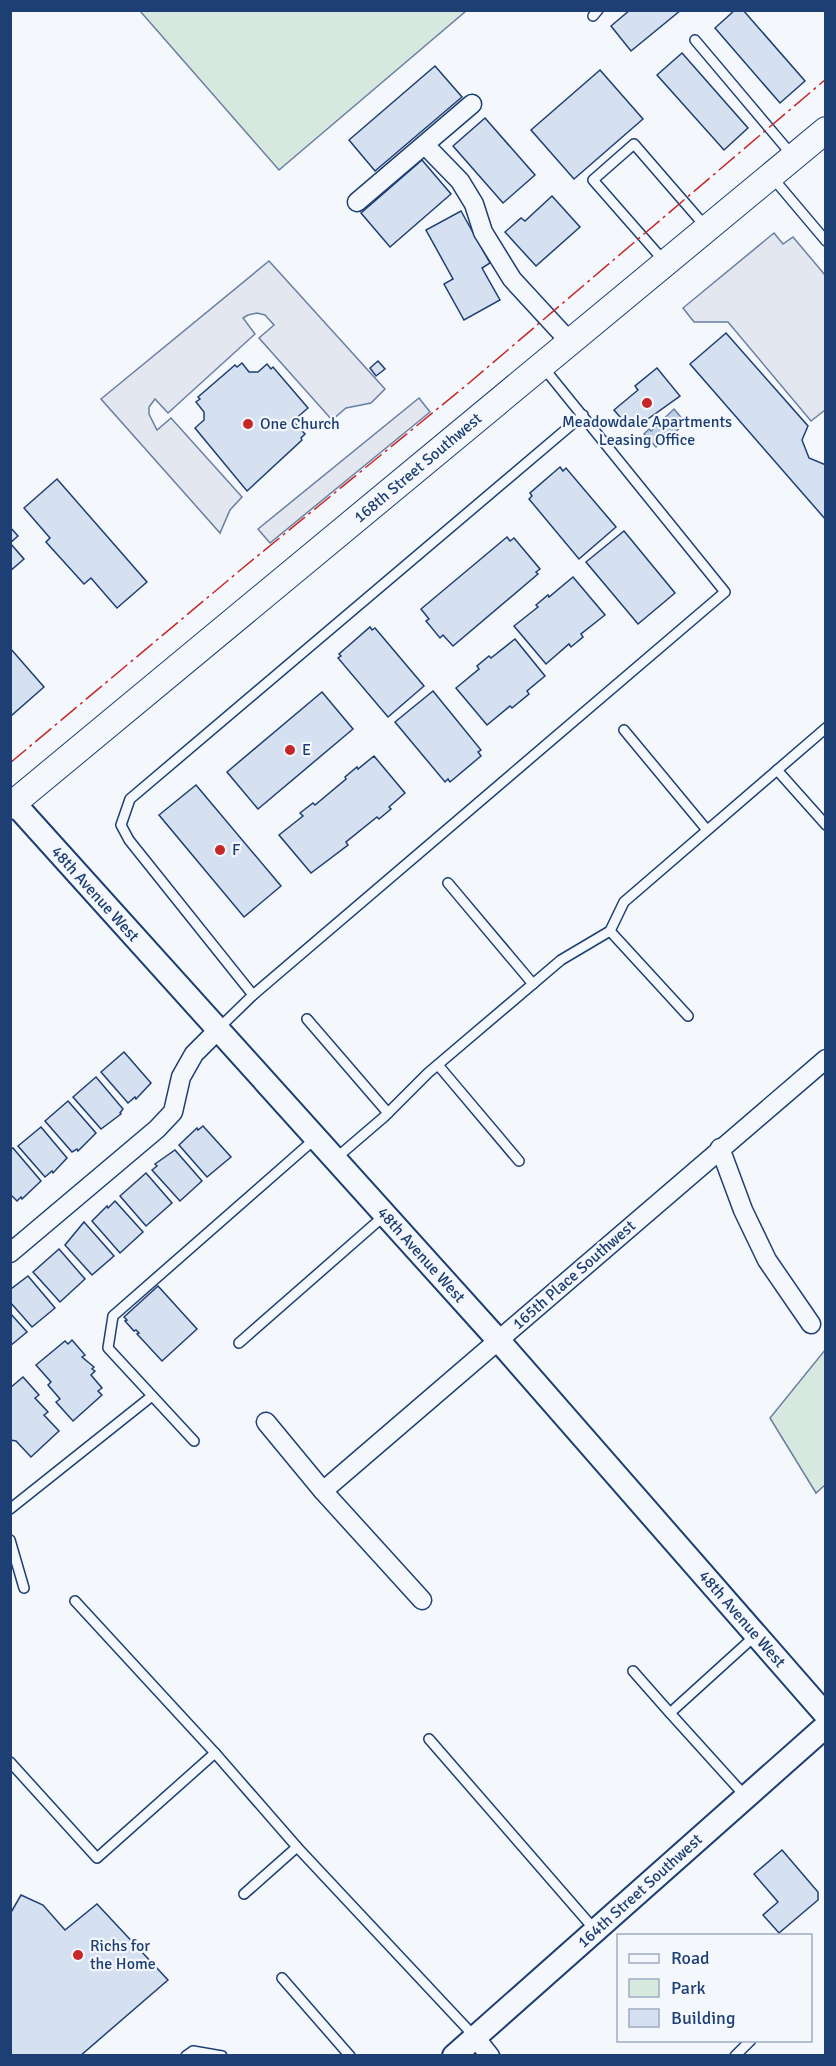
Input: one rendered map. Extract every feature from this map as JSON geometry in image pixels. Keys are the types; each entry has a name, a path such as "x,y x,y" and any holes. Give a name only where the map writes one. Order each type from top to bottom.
{"main road":[{"name":"168th Street Southwest","path":"12,803 825,130"}],"street":[{"path":"357,202 472,104"},
{"path":"425,145 460,181 474,204 483,232 512,279 570,342"},
{"name":"48th Avenue West","path":"12,803 499,1341 825,1715"},
{"path":"10,1253 157,1129 173,1112 181,1077 194,1054 218,1030"},
{"name":"165th Place Southwest","path":"323,1491 825,1059"},
{"path":"720,1148 743,1210 767,1260 811,1324"},
{"path":"266,1422 323,1491 423,1600"},
{"name":"164th Street Southwest","path":"454,2055 825,1726"},
{"path":"474,2037 490,2055"}],"lane":[{"path":"695,40 793,156"},
{"path":"665,263 593,180 634,144 707,228"},
{"path":"770,176 825,241"},
{"path":"218,1030 253,995 725,592 542,365"},
{"path":"253,995 129,840 122,825 130,799 583,415"},
{"path":"335,1159 438,1065 561,960 610,931 624,902 825,728"},
{"path":"624,730 707,830"},
{"path":"777,770 825,825"},
{"path":"448,883 533,984"},
{"path":"610,931 688,1016"},
{"path":"307,1019 388,1113"},
{"path":"438,1065 519,1161"},
{"path":"194,1441 108,1348 113,1316 315,1138"},
{"path":"239,1342 385,1215"},
{"path":"10,1509 152,1395"},
{"path":"10,1540 24,1588"},
{"path":"75,1600 215,1753 297,1847 474,2037"},
{"path":"670,1713 756,1635"},
{"path":"633,1671 746,1797"},
{"path":"429,1739 595,1930"},
{"path":"10,1762 97,1858 215,1753"},
{"path":"243,1894 297,1847"},
{"path":"282,1978 350,2055"},
{"path":"735,2055 749,2042"},
{"path":"186,2055 193,2051 222,2055"}],"green space":[{"path":"140,11 466,11 279,170"},
{"path":"825,1350 825,1485 816,1493 770,1418"}],"shaded area":[{"path":"774,233 783,244 793,237 825,275 825,410 811,421 728,322 694,322 683,308"},
{"path":"269,261 385,389 371,403 346,408 332,420 259,338 274,325 265,315 257,313 243,318 255,334 168,413 155,399 149,407 149,414 157,430 171,418 242,497 230,510 220,533 101,399"},
{"path":"419,398 430,412 270,543 258,529"}],"water":[{"path":"674,409 685,422 672,436 656,447 644,434 649,429 651,431"}],"building":[{"path":"630,10 681,10 631,51 611,26"},
{"path":"735,10 743,10 805,81 780,103 715,28"},
{"path":"682,53 748,128 724,150 657,75"},
{"path":"435,66 462,97 375,171 349,140"},
{"path":"600,70 643,119 574,179 531,130"},
{"path":"485,118 535,175 503,203 453,146"},
{"path":"422,160 451,194 390,247 361,213"},
{"path":"552,196 580,227 536,266 505,232 521,218 525,221"},
{"path":"461,211 490,263 482,268 500,300 464,320 444,284 453,279 426,230"},
{"path":"726,333 808,426 802,440 809,458 826,465 826,520 690,364"},
{"path":"378,361 385,369 376,376 370,368"},
{"name":"One Church","path":"242,363 249,372 258,372 267,364 271,369 273,367 308,408 293,421 305,434 302,440 247,491 195,428 204,420 204,412 196,402 200,399 198,397 235,365 237,367"},
{"name":"Meadowdale Apartments Leasing Office","path":"657,368 680,396 638,426 633,420 627,425 614,410 638,390 635,386"},
{"path":"560,467 563,471 566,468 616,527 579,559 529,499 532,496 530,493"},
{"path":"57,479 147,582 117,608 91,578 84,584 46,542 50,538 24,508"},
{"path":"10,527 18,536 10,543"},
{"path":"624,531 675,593 638,624 586,562"},
{"path":"507,537 510,541 514,538 540,569 536,572 538,574 453,646 443,635 440,638 426,621 429,619 421,609"},
{"path":"10,543 24,559 10,571"},
{"path":"573,577 605,615 581,634 583,637 571,647 569,644 546,664 514,626 538,607 536,605 548,595 549,597"},
{"path":"370,627 372,630 375,628 424,686 388,717 338,658 341,656 339,654"},
{"path":"515,639 545,676 527,691 529,694 487,725 456,688 479,669 477,666 489,656 491,658"},
{"path":"10,648 44,687 12,715 10,714"},
{"path":"433,691 481,750 478,752 481,756 450,782 448,779 445,782 395,722"},
{"name":"E","path":"322,692 353,729 258,809 227,772"},
{"path":"374,756 405,793 389,807 391,809 379,819 377,817 346,842 348,845 311,873 279,835 303,816 300,813 313,803 315,805 357,767 358,769"},
{"name":"F","path":"196,785 281,886 244,917 159,815"},
{"path":"124,1052 151,1083 136,1099 135,1097 128,1103 101,1072"},
{"path":"96,1077 123,1109 121,1114 101,1129 73,1097"},
{"path":"68,1101 96,1133 78,1151 77,1149 72,1152 45,1121"},
{"path":"203,1126 231,1157 207,1177 179,1145 197,1128 198,1130"},
{"path":"41,1127 67,1158 53,1173 52,1171 45,1177 18,1146"},
{"path":"13,1148 41,1181 17,1201 10,1194 10,1150"},
{"path":"175,1150 202,1181 180,1201 152,1170 157,1166 155,1164"},
{"path":"146,1173 172,1203 146,1226 120,1196"},
{"path":"115,1201 143,1232 120,1253 92,1221"},
{"path":"84,1222 114,1256 92,1275 65,1245"},
{"path":"59,1249 85,1279 60,1302 33,1272"},
{"path":"28,1276 55,1308 32,1327 10,1302 11,1289"},
{"path":"158,1286 197,1329 162,1361 137,1334 139,1333 125,1321 127,1320 124,1317"},
{"path":"10,1313 27,1332 10,1346"},
{"path":"72,1340 85,1355 82,1357 94,1367 92,1369 95,1371 91,1375 102,1388 98,1391 102,1395 73,1421 56,1402 60,1399 48,1385 51,1382 36,1365 65,1341 68,1344"},
{"path":"23,1377 39,1395 35,1398 48,1412 44,1415 59,1431 31,1457 16,1441 10,1440 10,1388"},
{"path":"782,1850 818,1892 818,1900 779,1933 763,1915 778,1902 754,1874"},
{"name":"Richs for the Home","path":"21,1895 43,1905 65,1930 97,1904 168,1980 80,2056 10,2056 10,1914"}],"power":[{"path":"10,763 469,383 826,79"}],"place":[{"name":"Meadowdale Apartments Leasing Office","path":"647,403"},
{"name":"One Church","path":"248,424"},
{"name":"E","path":"290,750"},
{"name":"F","path":"220,850"},
{"name":"Richs for the Home","path":"78,1955"}]}
